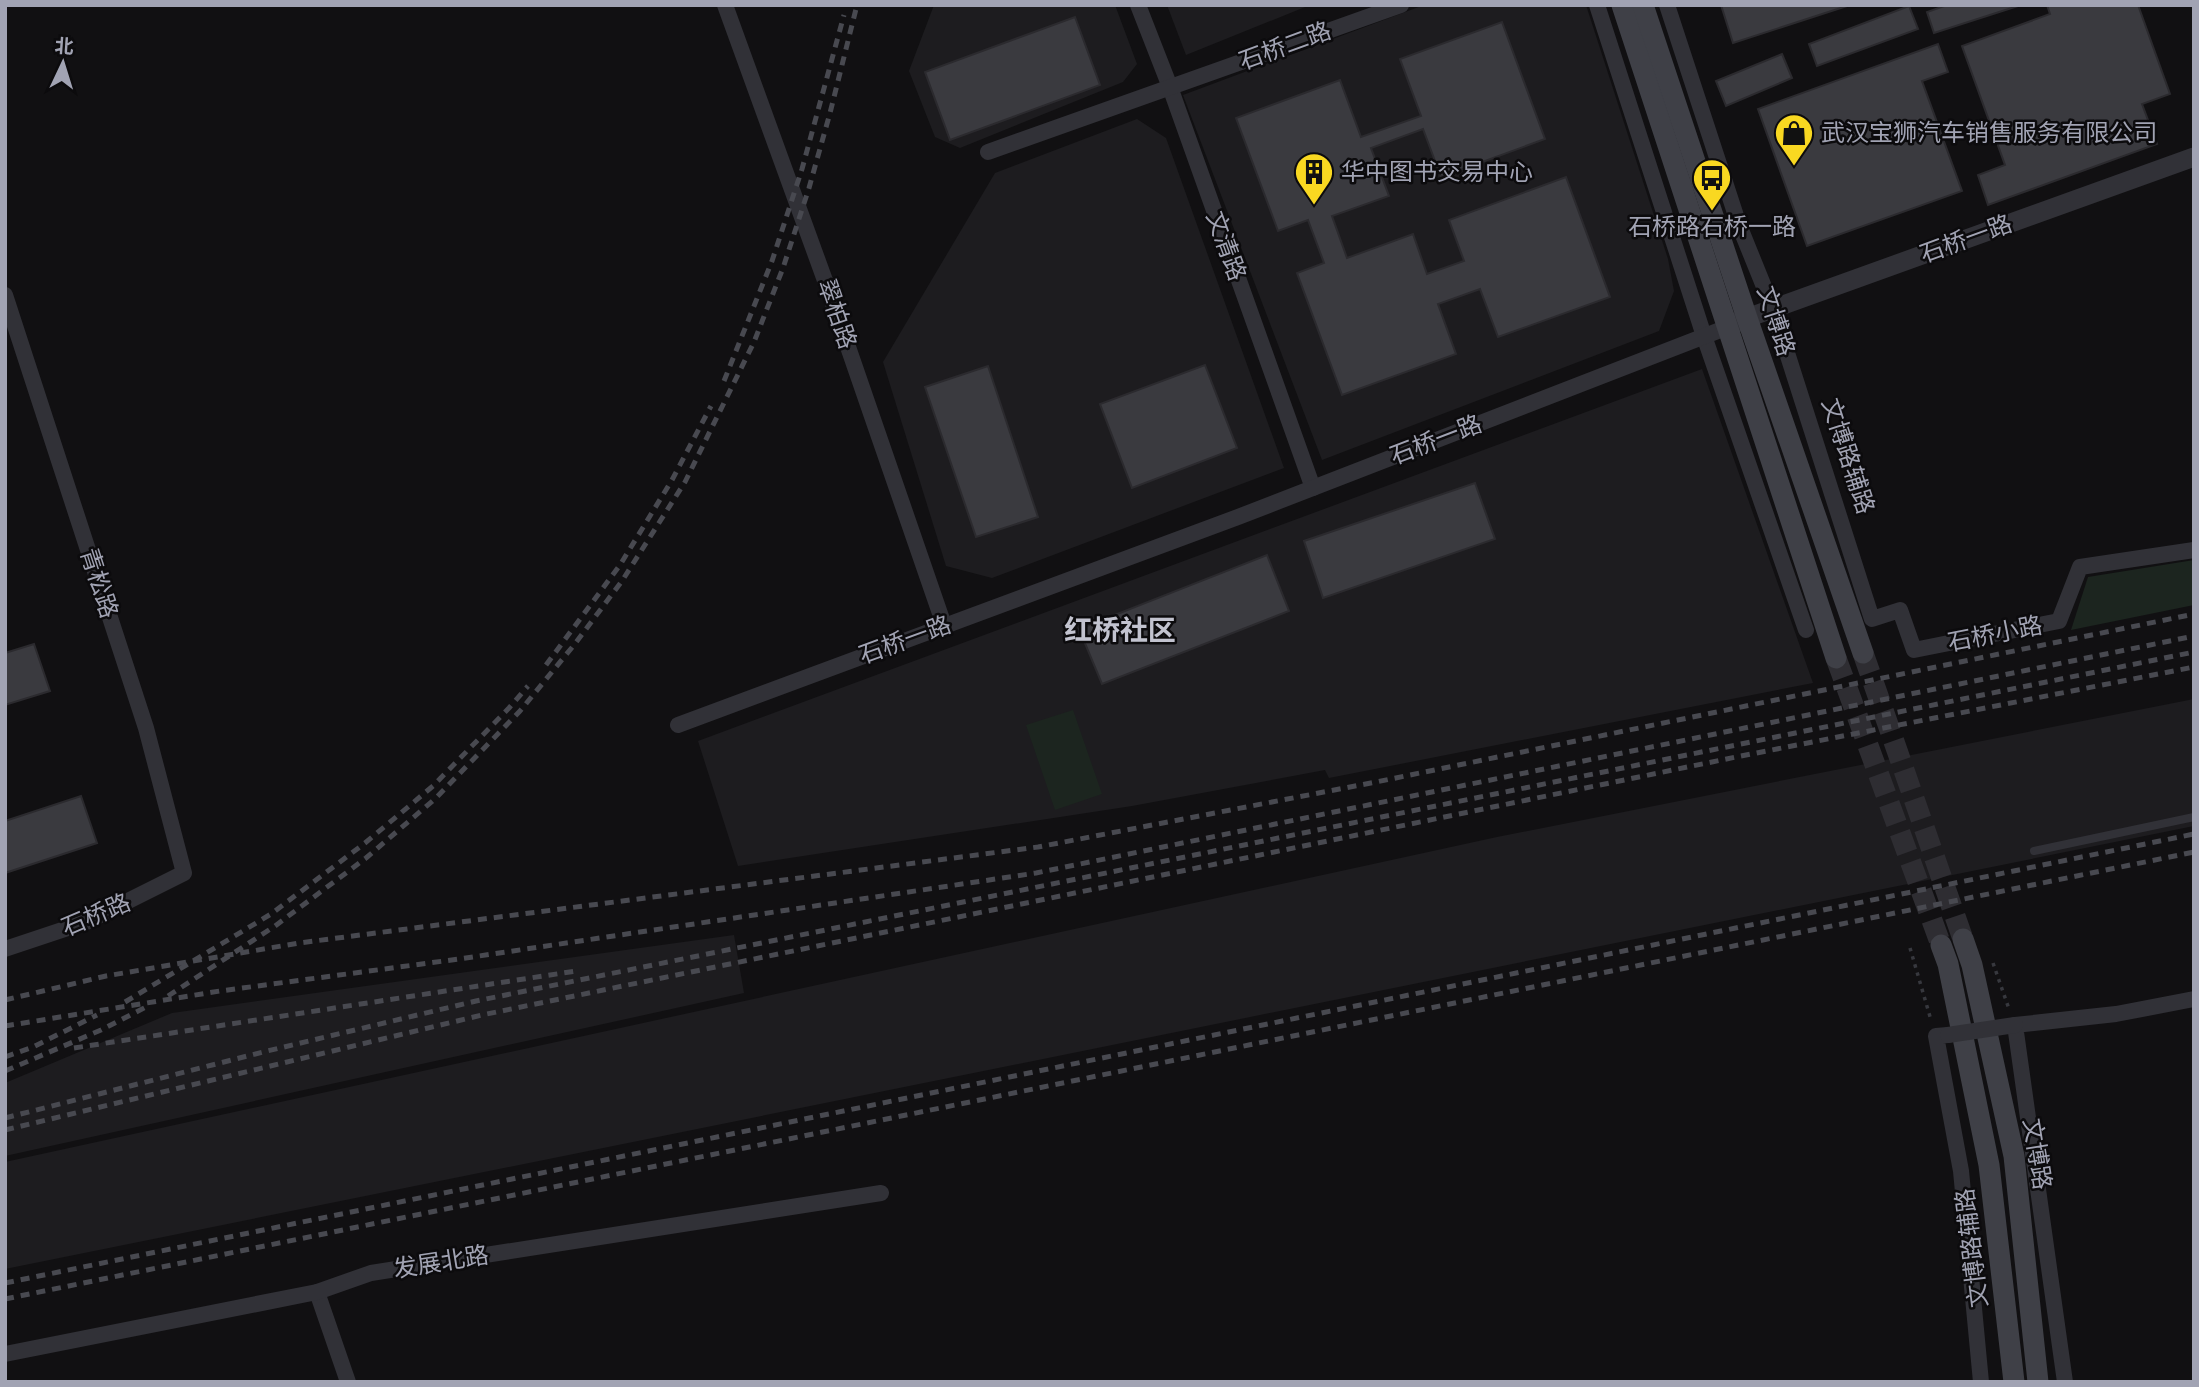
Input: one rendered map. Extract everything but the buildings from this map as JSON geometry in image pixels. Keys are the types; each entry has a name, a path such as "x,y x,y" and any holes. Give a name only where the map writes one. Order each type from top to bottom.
{"main road":[{"name":"文博路","path":"1622,5 1737,323 1863,653"},
{"name":"文博路","path":"1643,5 1737,323"},
{"path":"1737,323 1836,658"},
{"name":"文博路","path":"1963,939 1972,965 2014,1156 2038,1382"},
{"name":"文博路辅路","path":"1941,945 1948,964 1989,1165 2014,1382"}],"street":[{"name":"翠柏路","path":"725,5 827,286 944,625"},
{"name":"文清路","path":"1138,5 1170,87 1313,488"},
{"name":"石桥二路","path":"988,152 1401,5"},
{"path":"1597,5 1704,337 1806,630"},
{"name":"文博路辅路","path":"1667,5 1739,225 1773,309 1872,620"},
{"name":"石桥一路","path":"678,724 1313,488 1773,309 2194,157"},
{"name":"青松路","path":"5,295 146,728 184,873"},
{"name":"石桥小路","path":"1872,620 1900,610 1914,650 2059,621 2080,567 2194,550"},
{"name":"石桥路","path":"5,949 86,922 184,873"},
{"path":"1981,1382 1961,1171 1942,1035 2116,1014 2194,999"},
{"path":"2015,1025 2064,1382"},
{"name":"发展北路","path":"5,1354 317,1292 371,1273 881,1194"},
{"path":"317,1292 348,1382"}],"lane":[{"path":"2034,851 2194,817"}],"path":[{"path":"1910,948 1942,1035"},
{"path":"1993,963 2015,1025"}],"shaded area":[{"path":"934,5 1115,5 1137,64 1123,82 960,148 935,137 909,71"},
{"path":"1167,5 1310,5 1186,55"},
{"path":"1424,5 1586,5 1668,259 1674,291 1659,331 1322,460 1183,95"},
{"path":"1137,119 1166,138 1284,468 992,578 946,566 883,362 995,173"},
{"path":"1702,369 1813,683 1329,778 1325,770 1132,806 738,866 698,741"},
{"path":"2194,560 2194,605 2071,630 2088,577"},
{"path":"2194,699 2194,826 5,1269 5,1162 1497,837"},
{"path":"1073,710 1102,794 1055,810 1026,725"},
{"path":"734,935 744,993 5,1156 5,1083 172,1013"}],"tunnel":[{"path":"1863,653 1963,939"},
{"path":"1836,658 1941,945"}],"railway":[{"path":"168,996 275,926 366,858 436,798 520,711 622,581 685,482 754,342 783,268 809,188 857,5"},
{"path":"724,381 772,261 802,169 844,15"},
{"path":"546,665 620,565 672,480 711,406"},
{"path":"5,1000 106,976 299,943 1038,847 1376,782 2194,614"},
{"path":"5,1026 220,991 459,959 1036,873 2194,636"},
{"path":"5,1118 476,1001 2194,652"},
{"path":"5,1130 482,1015 1736,757 2194,667"},
{"path":"125,1002 271,914 365,843 433,786 528,686"},
{"path":"5,1283 2194,834"},
{"path":"5,1299 2194,852"},
{"path":"74,1048 576,971"},
{"path":"5,1071 101,1030 146,1007"},
{"path":"5,1057 33,1047 97,1015"}],"place":[{"name":"武汉宝狮汽车销售服务有限公司","path":"1794,167"},
{"name":"华中图书交易中心","path":"1314,206"},
{"name":"石桥路石桥一路","path":"1712,212"}],"district":[{"name":"红桥社区","path":"1120,630"}]}
